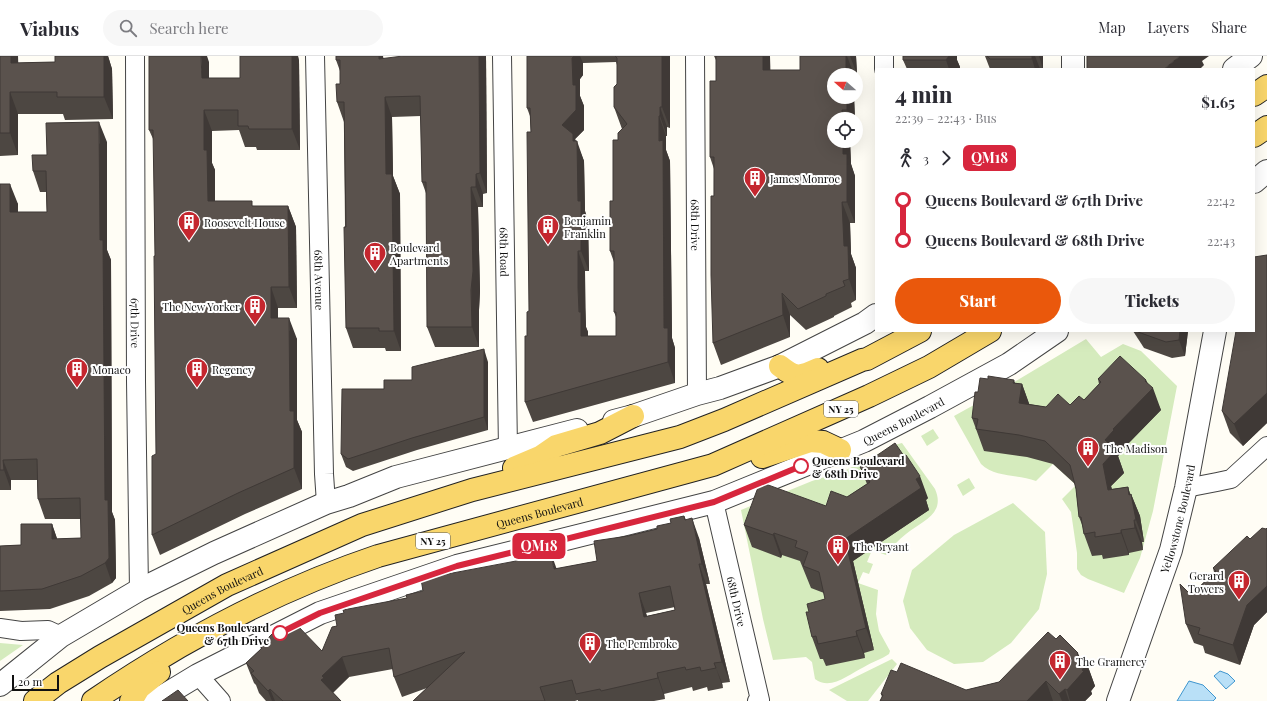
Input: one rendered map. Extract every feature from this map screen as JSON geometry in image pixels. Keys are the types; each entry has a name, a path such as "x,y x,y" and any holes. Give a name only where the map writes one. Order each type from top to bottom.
{"main road":[{"path":"1255,94 1267,86"},
{"path":"1255,135 1267,127"},
{"name":"Queens Boulevard","path":"35,701 58,683 100,657 227,585 362,525 472,490 680,437 867,359 918,332"},
{"name":"Queens Boulevard","path":"93,701 191,640 243,612 335,571 366,560 713,465 882,390 929,367 988,332"},
{"path":"780,366 789,374 798,376 837,360 862,360"},
{"path":"472,490 501,473 540,457 556,446 600,433 633,416"},
{"path":"736,454 763,457 810,441 823,442 840,450"},
{"path":"131,701 139,688 165,667 191,640"}],"street":[{"name":"67th Drive","path":"135,56 136,381 139,590"},
{"name":"68th Avenue","path":"315,56 324,474 326,503"},
{"name":"68th Road","path":"502,56 508,448"},
{"name":"68th Drive","path":"695,56 697,394"},
{"path":"884,56 884,68"},
{"path":"1073,56 1074,68"},
{"path":"1255,181 1267,171"},
{"path":"0,685 61,636 139,590 214,553 326,503 349,496 396,477 633,416 697,394 720,388 780,366 865,323 875,316"},
{"name":"Queens Boulevard","path":"155,701 198,675 320,613 457,566 714,502 871,437 1009,364 1056,332"},
{"name":"Yellowstone Boulevard","path":"1118,701 1171,550 1186,488 1215,332"},
{"path":"1186,488 1232,479 1267,446"},
{"name":"68th Drive","path":"714,502 759,700"},
{"path":"0,628 48,630 61,636"},
{"path":"198,675 221,701"}],"green space":[{"path":"1086,339 1101,357 1123,344 1141,351 1177,386 1153,511 1140,558 1124,593 1088,579 1081,575 1077,569 1077,553 1071,512 1062,499 1076,485 1053,464 1036,481 993,472 981,464 954,416 1001,390"},
{"path":"933,429 939,438 927,446 921,436"},
{"path":"902,443 935,489 938,498 935,511 931,516 900,539 886,555 872,550 867,562 873,564 869,574 863,572 858,583 878,590 876,614 879,631 890,651 889,654 840,680 827,683 815,679 812,662 806,657 773,660 763,619 741,510 812,481 846,470"},
{"path":"969,478 975,488 963,496 957,485"},
{"path":"1013,503 1045,532 1047,574 1039,609 1011,643 983,662 954,664 927,650 910,628 903,601 912,570 954,535"},
{"path":"0,643 23,645 0,661"},
{"path":"892,659 897,664 868,701 847,701 829,690"}],"water":[{"path":"1220,671 1228,674 1235,681 1226,689 1214,676"},
{"path":"1189,681 1203,685 1216,698 1213,701 1177,701"}],"building":[{"path":"0,56 11,56 11,63 55,62 55,56 104,56 104,97 57,97 57,92 10,92 10,133 0,133"},
{"path":"149,56 201,56 202,78 240,78 240,56 292,56 292,129 249,129 248,126 238,126 238,110 204,110 204,150 207,150 208,201 252,201 252,206 288,206 289,287 271,287 271,318 289,318 290,411 294,411 294,468 238,493 152,535 152,456 156,454 155,256 153,130 149,130"},
{"path":"336,56 379,56 379,59 403,56 479,56 480,173 476,174 476,187 471,187 473,271 471,290 472,327 427,327 426,182 422,182 420,96 385,97 386,174 392,174 394,331 379,331 379,328 346,328 344,102 337,102 336,84 340,84 340,60 336,60"},
{"path":"527,56 574,56 572,58 573,85 576,85 576,110 562,125 573,134 573,141 577,141 578,201 581,201 581,251 578,251 578,288 579,312 581,312 581,336 616,336 616,312 614,312 614,251 610,251 610,201 613,201 613,140 618,140 618,133 627,124 614,107 614,87 617,84 617,58 615,56 662,56 662,107 660,107 659,116 659,141 663,140 664,328 668,328 668,362 525,402 525,336 527,336 527,312 529,311 527,132 531,132 530,108 527,108"},
{"path":"716,56 763,56 763,70 800,70 800,56 846,56 846,68 827,68 827,104 847,104 847,110 842,110 842,112 827,112 827,148 843,148 843,154 847,154 847,202 842,202 844,246 848,246 849,279 843,281 845,286 798,309 782,293 783,315 713,343 711,196 714,196 714,157 710,157 710,81 716,81"},
{"path":"903,56 949,56 946,60 903,60"},
{"path":"987,56 1032,56 1032,59 990,59"},
{"path":"1087,56 1180,56 1165,68 1087,68"},
{"path":"99,122 100,240 103,240 105,500 108,500 109,558 105,563 81,576 42,589 0,591 0,546 21,545 21,524 52,524 52,539 81,538 80,498 38,499 37,459 3,460 4,470 0,470 0,184 10,184 10,212 47,212 46,171 33,171 32,155 47,155 46,123"},
{"path":"1267,255 1267,393 1234,424 1222,411 1236,332 1255,332 1255,257"},
{"path":"1138,332 1180,332 1179,340 1166,342"},
{"path":"484,349 484,417 348,459 341,454 342,389 384,389 384,380 412,380 412,367"},
{"name":"The Madison","path":"1120,356 1153,388 1113,429 1114,430 1105,440 1116,450 1103,464 1108,490 1128,487 1129,495 1131,494 1136,520 1134,520 1135,528 1121,530 1121,533 1095,537 1095,532 1084,534 1081,517 1079,517 1076,489 1070,465 1045,441 1019,435 976,429 978,419 972,418 975,392 978,392 980,378 988,379 988,376 1014,380 1013,383 1022,384 1019,403 1046,407 1058,394 1070,405 1079,396 1084,400 1101,382 1098,379"},
{"path":"895,443 904,456 906,455 920,476 916,479 921,488 845,539 866,628 856,631 857,636 818,644 816,636 812,637 806,612 809,612 807,604 825,599 819,572 803,566 808,552 795,547 797,541 744,525 760,482 826,506 831,491 847,497 870,482 860,467"},
{"path":"684,516 685,520 692,518 702,564 699,564 722,662 714,663 716,668 701,671 700,667 686,670 685,667 657,673 658,678 601,691 600,689 576,694 572,680 540,687 545,701 413,701 465,652 394,677 389,648 342,657 322,676 324,678 321,680 341,701 283,701 270,689 268,691 251,673 254,671 246,663 262,648 260,646 273,633 277,636 284,630 287,633 296,624 322,651 332,627 337,626 335,615 344,613 343,610 407,598 406,595 423,591 421,579 516,561 516,557 550,550 554,569 597,561 594,541 628,536 657,529 657,526 671,523 670,519","holes":["670,586 675,610 644,617 639,593"]},
{"path":"1262,528 1267,528 1267,586 1247,605 1233,645 1198,634 1200,628 1186,624 1180,584 1191,595 1216,571 1213,568 1247,536 1250,539"},
{"path":"1048,632 1056,639 1060,635 1087,664 1082,670 1084,671 1067,690 1065,689 1059,694 1046,681 1027,701 880,701 883,695 881,694 891,670 897,672 901,663 966,690 999,682"},
{"path":"178,690 188,701 162,701"}],"bus line":[{"name":"QM18","path":"280,633 320,613 457,566 714,502 801,466"}],"place":[{"name":"James Monroe","path":"755,198"},
{"name":"Roosevelt House","path":"189,242"},
{"name":"Benjamin Franklin","path":"548,246"},
{"name":"Boulevard Apartments","path":"375,272"},
{"name":"The New Yorker","path":"255,326"},
{"name":"Monaco","path":"77,388"},
{"name":"Regency","path":"197,388"},
{"name":"Queens Boulevard & 68th Drive","path":"801,466"},
{"name":"The Madison","path":"1088,468"},
{"name":"The Bryant","path":"838,566"},
{"name":"Gerard Towers","path":"1239,600"},
{"name":"Queens Boulevard & 67th Drive","path":"280,633"},
{"name":"The Pembroke","path":"590,662"},
{"name":"The Gramercy","path":"1060,680"}]}
